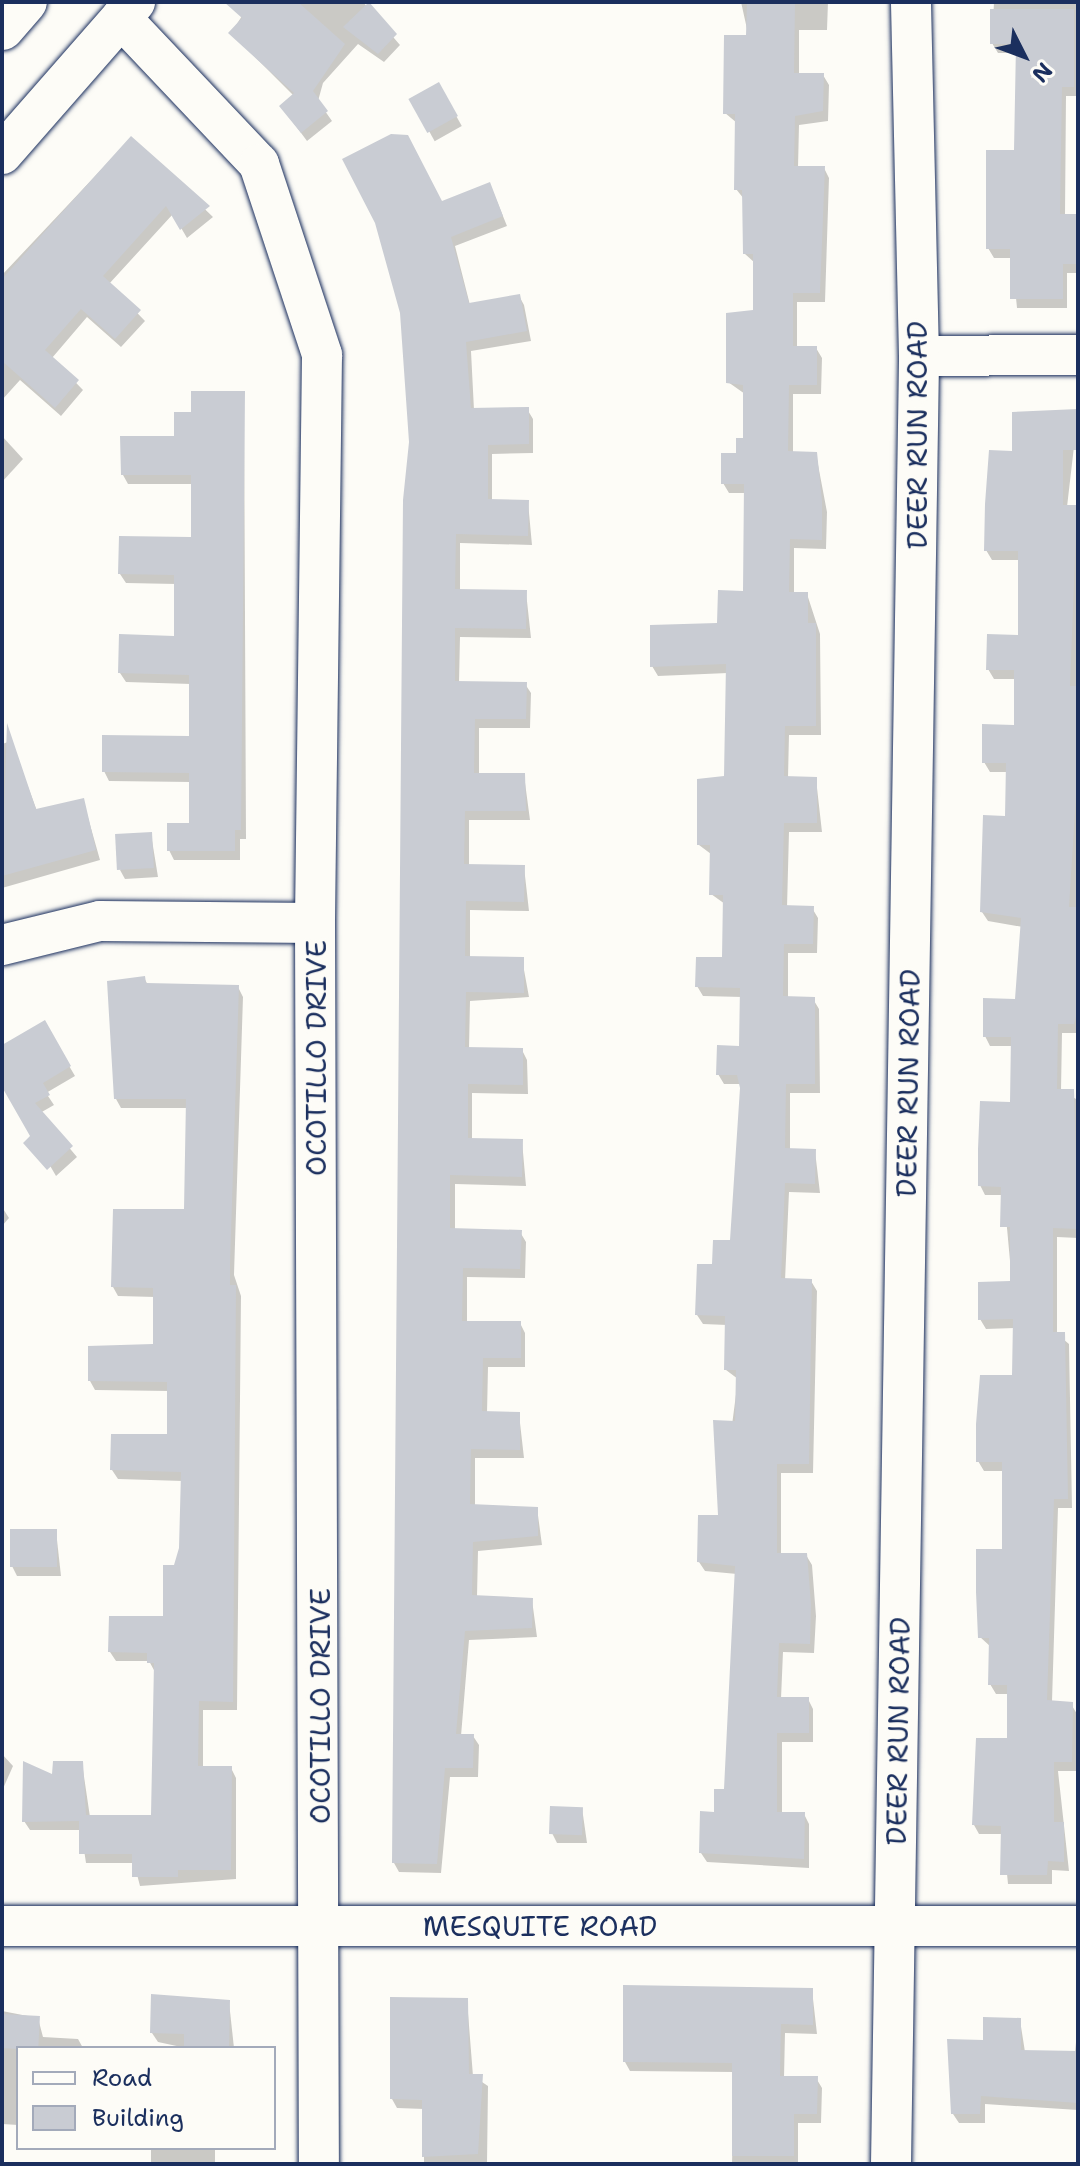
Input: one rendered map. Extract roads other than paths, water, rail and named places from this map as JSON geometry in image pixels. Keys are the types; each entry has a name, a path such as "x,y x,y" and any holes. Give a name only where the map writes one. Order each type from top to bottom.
{"main road":[{"path":"2,28 25,2"}],"street":[{"name":"DEER RUN ROAD","path":"891,2164 919,356 911,2"},
{"path":"2,154 128,10"},
{"name":"OCOTILLO DRIVE","path":"128,10 259,164 322,355 315,923 322,1927 319,2164"},
{"path":"919,356 1078,355"},
{"path":"2,945 100,921 315,923"},
{"name":"MESQUITE ROAD","path":"2,1926 1078,1926"}]}
